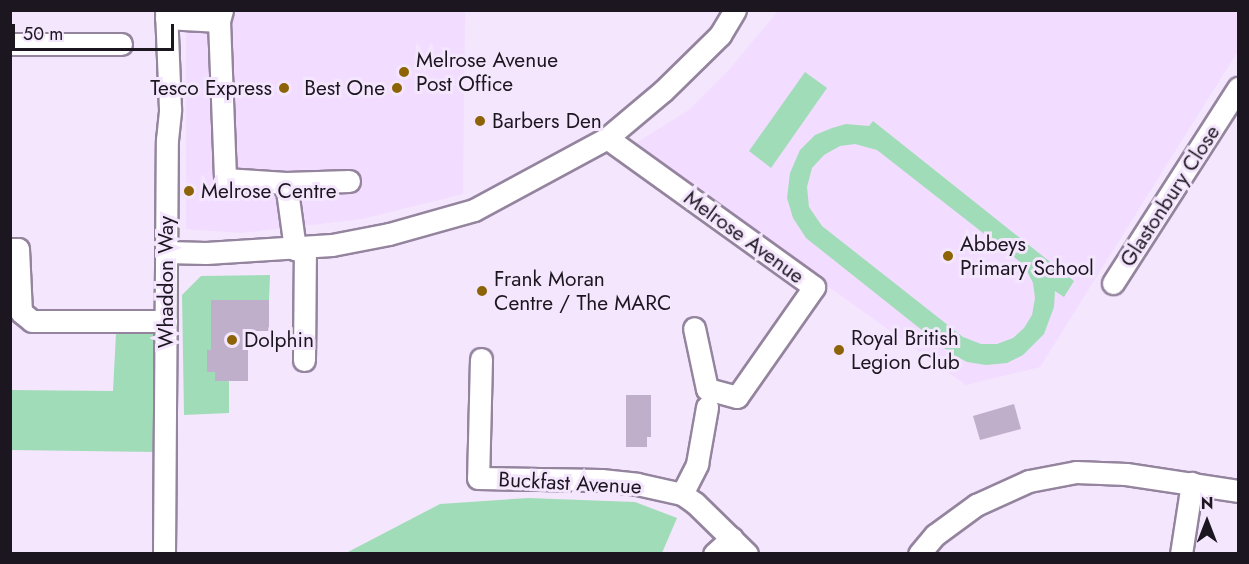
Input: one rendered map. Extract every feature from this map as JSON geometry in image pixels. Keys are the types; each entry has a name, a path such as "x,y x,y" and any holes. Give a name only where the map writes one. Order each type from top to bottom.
{"street":[{"path":"166,252 300,248 389,234 474,210 607,138 663,91 720,35 735,10"},
{"path":"166,14 221,16 225,179 286,183 349,181"},
{"name":"Whaddon Way","path":"164,554 167,140 170,109 166,14"},
{"path":"10,44 121,44"},
{"name":"Glastonbury Close","path":"1113,283 1232,114 1239,88"},
{"name":"Melrose Avenue","path":"607,138 814,287 737,397 707,389 694,328"},
{"path":"286,183 300,248 304,360"},
{"path":"10,249 18,249 21,312 32,321 166,321"},
{"name":"Buckfast Avenue","path":"481,359 478,478 601,480 638,484 682,494 747,554"},
{"path":"682,494 697,464 707,407"},
{"path":"920,554 935,535 976,505 1029,481 1076,472 1126,474 1239,491"},
{"path":"1181,554 1192,483"},
{"path":"714,554 732,538"}],"shaded area":[{"path":"186,11 465,11 463,194 362,219 242,233 186,229"},
{"name":"Abbeys Primary School","path":"778,11 1238,11 1238,51 1040,367 966,385 631,146 689,110 728,71"}],"green space":[{"path":"805,72 827,88 771,168 749,151"},
{"path":"873,121 1074,281 1064,297 1055,291 1054,307 1044,334 1023,355 1007,363 986,365 967,362 952,354 806,238 793,218 787,198 790,173 800,150 815,135 832,128 846,124 869,126","holes":["855,144 877,150 1024,265 1033,283 1035,298 1032,315 1024,328 1013,338 997,344 981,344 963,337 822,226 809,207 807,187 812,168 824,155 840,146"]},
{"path":"270,275 269,300 212,300 216,350 207,350 207,372 215,372 215,381 229,381 229,413 184,415 182,295 201,276"},
{"path":"155,332 154,452 11,450 11,390 113,391 116,333"},
{"path":"528,498 635,502 677,518 662,553 346,553 440,504"}],"building":[{"name":"Dolphin","path":"211,300 269,300 269,331 248,331 248,381 215,381 215,372 207,372 207,350 211,350"},
{"path":"626,395 651,395 651,437 647,437 647,447 626,447"},
{"path":"1014,404 1021,429 980,440 973,416"}],"place":[{"name":"Melrose Avenue Post Office","path":"404,72"},
{"name":"Tesco Express","path":"284,88"},
{"name":"Best One","path":"397,88"},
{"name":"Barbers Den","path":"480,121"},
{"name":"Melrose Centre","path":"189,191"},
{"name":"Abbeys Primary School","path":"948,256"},
{"name":"Frank Moran Centre / The MARC","path":"482,291"},
{"name":"Dolphin","path":"232,340"},
{"name":"Royal British Legion Club","path":"839,350"}]}
